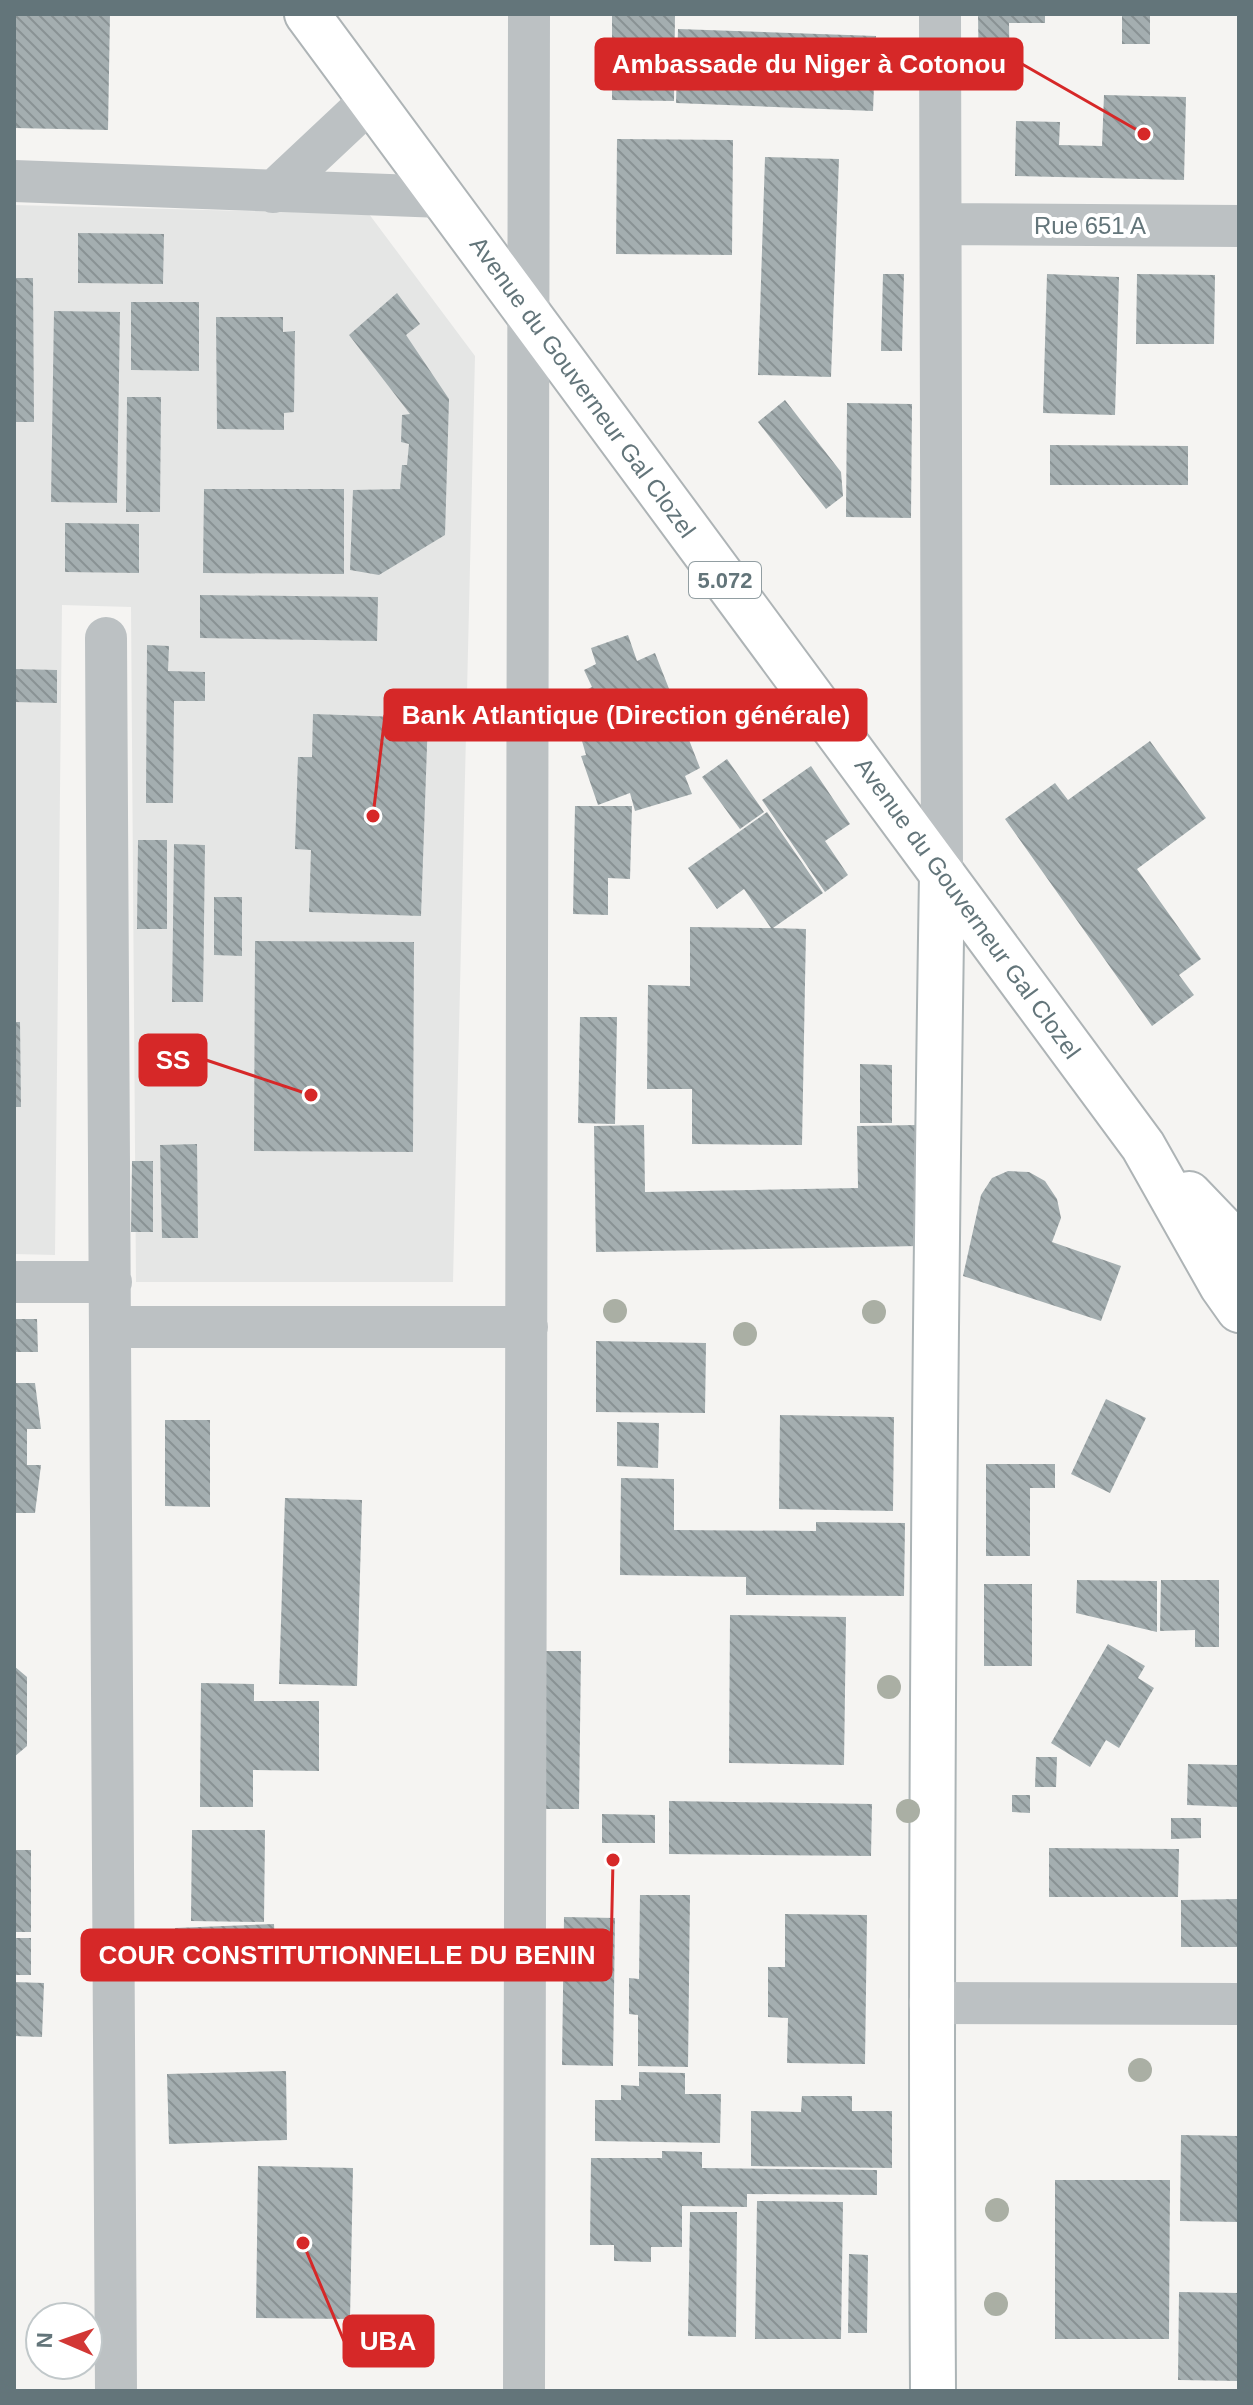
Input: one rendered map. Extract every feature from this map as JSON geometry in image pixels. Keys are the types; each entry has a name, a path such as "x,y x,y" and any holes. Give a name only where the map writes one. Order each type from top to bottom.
{"main road":[{"name":"Avenue du Gouverneur Gal Clozel","path":"307,14 1143,1146"},
{"path":"933,2391 930,2003 933,1489 942,874"},
{"path":"1143,1146 1239,1246"},
{"path":"1143,1146 1222,1286 1239,1310"}],"street":[{"path":"524,2391 531,316 529,14"},
{"path":"940,14 942,874"},
{"path":"273,192 371,100"},
{"path":"14,181 443,197"},
{"name":"Rue 651 A","path":"941,224 1239,226"},
{"path":"106,638 116,2391"},
{"path":"14,1282 111,1282"},
{"path":"110,1327 527,1327"},
{"path":"930,2003 1239,2004"}],"shaded area":[{"path":"14,205 369,214 475,356 453,1282 136,1282 131,607 62,605 55,1255 14,1254"}],"building":[{"path":"14,14 110,14 108,130 14,128"},
{"path":"612,14 675,14 674,101 612,100"},
{"path":"978,14 1045,14 1045,23 1009,23 1010,86 979,86"},
{"path":"1122,14 1150,14 1150,44 1122,44"},
{"path":"678,29 876,36 873,111 676,103"},
{"path":"1104,95 1186,97 1184,180 1015,176 1016,121 1060,122 1059,145 1102,146"},
{"path":"617,139 733,140 732,255 616,254"},
{"path":"765,157 839,159 831,377 758,375"},
{"path":"78,233 164,234 163,284 78,283"},
{"path":"883,274 904,274 902,351 881,351"},
{"path":"1047,274 1119,277 1115,415 1043,413"},
{"path":"1137,274 1215,275 1214,344 1136,344"},
{"path":"14,278 33,278 34,422 14,422"},
{"path":"397,293 420,324 406,335 449,399 445,535 379,575 350,570 353,490 400,489 402,465 407,465 409,444 401,442 402,415 410,414 349,335"},
{"path":"131,302 199,302 199,371 131,370"},
{"path":"54,311 120,312 117,503 51,502"},
{"path":"216,317 283,317 283,332 295,331 294,412 284,413 284,430 217,429"},
{"path":"127,397 161,397 160,512 126,512"},
{"path":"785,400 841,472 843,496 826,509 758,422"},
{"path":"847,403 912,404 911,518 846,517"},
{"path":"1050,445 1188,446 1188,485 1050,485"},
{"path":"204,489 344,489 344,574 203,573"},
{"path":"65,523 139,524 139,573 65,572"},
{"path":"200,595 378,597 377,641 200,638"},
{"path":"628,635 637,661 655,653 700,768 685,776 692,794 635,811 630,793 598,805 581,756 586,755 580,734 585,731 579,711 588,709 582,692 592,687 584,670 596,664 591,648"},
{"path":"147,645 169,646 168,671 205,672 205,701 174,701 173,803 146,803"},
{"path":"14,669 57,670 57,703 14,702"},
{"path":"313,714 428,718 421,916 309,912 311,850 295,849 298,757 312,757"},
{"path":"1150,741 1206,818 1137,869 1201,959 1179,975 1194,995 1152,1026 1005,819 1055,783 1068,800"},
{"path":"727,759 764,812 740,829 702,777"},
{"path":"811,766 850,824 825,841 848,875 825,892 762,800"},
{"path":"575,806 632,806 630,879 608,878 608,915 573,914"},
{"path":"767,812 823,893 773,928 806,929 802,1145 692,1144 692,1089 647,1089 648,985 690,986 690,927 771,928 744,889 717,909 688,868"},
{"path":"138,840 167,840 167,929 137,929"},
{"path":"174,844 205,845 203,1002 172,1002"},
{"path":"214,897 242,897 242,956 214,955"},
{"path":"255,941 414,942 413,1152 254,1151"},
{"path":"580,1017 617,1017 615,1124 578,1123"},
{"path":"14,1022 20,1022 21,1107 14,1107"},
{"path":"860,1064 892,1065 892,1123 860,1123"},
{"path":"644,1125 645,1192 858,1188 857,1126 917,1125 919,1246 596,1252 594,1126"},
{"path":"197,1144 198,1238 162,1238 160,1145"},
{"path":"132,1161 153,1161 153,1232 131,1232"},
{"path":"1008,1171 1029,1172 1045,1181 1057,1199 1061,1218 1052,1242 1121,1266 1101,1321 963,1276 981,1195 992,1178"},
{"path":"14,1319 37,1319 38,1352 14,1352"},
{"path":"596,1341 706,1343 705,1413 596,1412"},
{"path":"14,1383 35,1383 41,1429 27,1429 27,1465 41,1465 35,1513 14,1513"},
{"path":"1106,1399 1146,1418 1110,1493 1071,1474"},
{"path":"780,1415 894,1417 893,1511 779,1509"},
{"path":"165,1420 210,1420 210,1507 165,1506"},
{"path":"617,1422 659,1423 658,1468 617,1466"},
{"path":"986,1464 1055,1464 1055,1488 1030,1488 1030,1556 986,1556"},
{"path":"621,1478 674,1479 674,1530 816,1531 816,1522 905,1523 904,1596 746,1595 746,1577 620,1575"},
{"path":"285,1498 362,1500 357,1686 279,1684"},
{"path":"1077,1580 1157,1581 1157,1632 1076,1613"},
{"path":"1161,1580 1219,1580 1219,1647 1195,1647 1195,1630 1160,1631"},
{"path":"984,1584 1032,1584 1032,1666 984,1666"},
{"path":"730,1615 846,1617 844,1765 729,1763"},
{"path":"1108,1644 1145,1666 1138,1678 1154,1688 1119,1748 1106,1740 1090,1767 1051,1743"},
{"path":"541,1651 581,1651 579,1809 539,1809"},
{"path":"14,1666 27,1677 27,1746 14,1757"},
{"path":"201,1683 254,1684 254,1701 319,1701 319,1771 253,1770 253,1807 200,1807"},
{"path":"1036,1757 1057,1757 1056,1787 1035,1787"},
{"path":"1188,1764 1238,1765 1237,1807 1187,1805"},
{"path":"1012,1795 1030,1795 1030,1813 1012,1812"},
{"path":"669,1801 872,1804 871,1856 669,1854"},
{"path":"602,1814 655,1815 655,1843 602,1843"},
{"path":"1171,1818 1201,1818 1201,1838 1171,1839"},
{"path":"192,1830 265,1830 264,1922 191,1921"},
{"path":"1049,1848 1179,1849 1178,1897 1049,1897"},
{"path":"14,1850 31,1850 31,1932 14,1932"},
{"path":"640,1895 690,1895 688,2067 638,2066 638,2015 629,2014 629,1978 639,1979"},
{"path":"1239,1899 1239,1947 1181,1947 1181,1900"},
{"path":"785,1914 867,1915 865,2064 787,2063 788,2018 768,2017 768,1967 785,1967"},
{"path":"564,1917 615,1918 613,2066 562,2065"},
{"path":"274,1924 276,1967 176,1971 175,1928"},
{"path":"14,1938 31,1938 31,1975 14,1975"},
{"path":"14,1982 44,1983 42,2037 14,2036"},
{"path":"286,2071 287,2140 169,2144 167,2074"},
{"path":"639,2072 685,2073 685,2094 721,2094 720,2143 595,2141 595,2100 621,2100 621,2085 639,2086"},
{"path":"802,2096 852,2096 852,2111 892,2111 892,2168 751,2166 751,2111 801,2112"},
{"path":"1181,2135 1239,2136 1239,2222 1180,2221"},
{"path":"662,2151 702,2152 702,2168 877,2170 877,2195 747,2194 747,2207 682,2206 682,2247 651,2247 651,2262 614,2261 614,2245 590,2245 591,2158 662,2158"},
{"path":"258,2166 353,2168 350,2319 256,2318"},
{"path":"1055,2180 1170,2180 1169,2339 1055,2339"},
{"path":"757,2201 843,2202 841,2339 755,2339"},
{"path":"690,2212 737,2212 736,2337 688,2336"},
{"path":"849,2254 868,2255 867,2333 848,2333"},
{"path":"1179,2292 1239,2293 1239,2381 1178,2380"}],"place":[{"name":"Ambassade du Niger à Cotonou","path":"1144,134"},
{"name":"Bank Atlantique (Direction générale)","path":"373,816"},
{"name":"SS","path":"311,1095"},
{"name":"COUR CONSTITUTIONNELLE DU BENIN","path":"613,1860"},
{"name":"UBA","path":"303,2243"}]}
